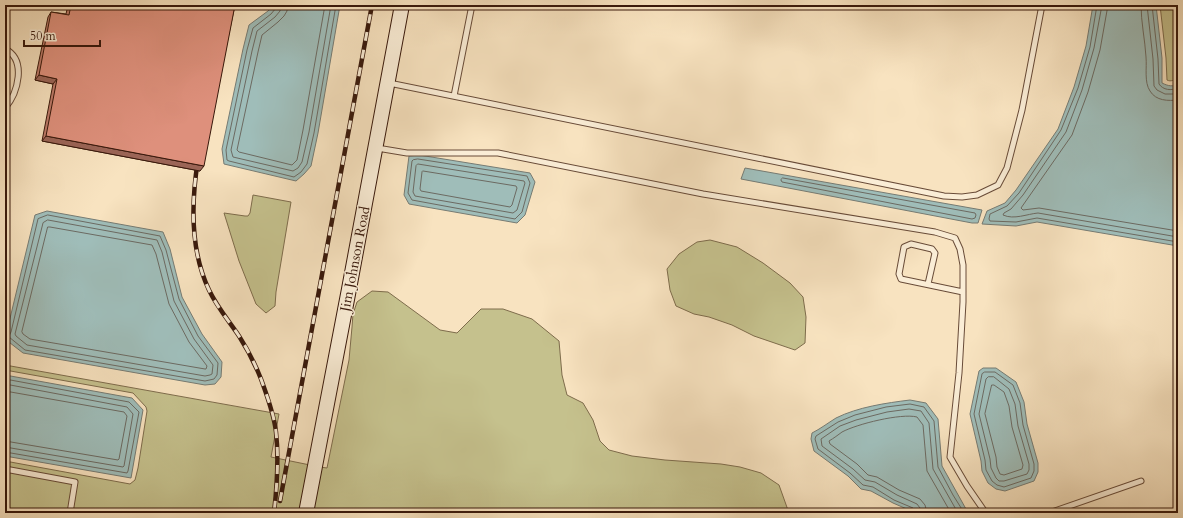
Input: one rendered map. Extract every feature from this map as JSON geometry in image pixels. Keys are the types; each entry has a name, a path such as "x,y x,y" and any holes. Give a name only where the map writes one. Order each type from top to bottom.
{"street":[{"name":"Jim Johnson Road","path":"306,513 402,5"}],"lane":[{"path":"454,96 472,5"},
{"path":"388,83 944,196 976,196 998,185 1007,168 1022,110 1042,5"},
{"path":"5,49 10,52 18,65 18,82 11,102 5,108"},
{"path":"376,148 407,153 498,153 702,194 935,232 954,238 960,249 963,265 963,292 959,373 950,457 967,486 987,513"},
{"path":"928,284 935,253 932,249 910,244 904,247 899,274 901,279 963,292"},
{"path":"5,469 75,482 70,513"},
{"path":"1049,513 1141,481"}],"shaded area":[{"path":"1160,5 1178,5 1178,78 1171,81 1167,80"},
{"path":"253,195 291,202 275,306 266,313 256,304 239,261 224,213 248,216 250,213"},
{"path":"710,240 737,247 763,263 790,283 803,297 806,317 805,343 795,350 754,336 732,325 709,317 694,314 676,306 670,290 667,269 679,254 697,242"},
{"path":"372,291 388,292 440,330 457,333 481,309 503,309 532,319 559,341 562,375 567,395 583,403 593,420 600,441 609,450 632,456 721,464 740,467 761,473 779,485 789,513 311,513 320,467 327,468 349,360 353,314 357,302"},
{"path":"5,365 279,414 271,457 310,465 300,513 5,513 5,461 130,484 135,480 138,468 147,411 146,407 133,393 5,370"}],"water":[{"path":"274,5 340,5 311,166 296,181 224,164 222,149 249,25"},
{"path":"1093,5 1156,5 1162,58 1162,83 1170,86 1178,84 1178,246 1037,222 1016,226 982,224 987,211 1005,203 1016,190 1058,129 1074,87 1086,46"},
{"path":"419,155 530,173 535,182 525,215 517,223 409,204 404,195 409,156"},
{"path":"745,168 982,210 978,223 972,223 741,179"},
{"path":"47,211 163,232 170,249 182,297 202,334 222,362 221,377 215,384 205,385 23,353 5,339 35,215"},
{"path":"983,368 996,368 1016,382 1024,402 1027,424 1038,463 1038,472 1034,481 1005,491 996,489 988,483 982,471 970,414 979,371"},
{"path":"5,375 132,398 143,410 131,478 5,456"},
{"path":"910,400 926,403 938,419 942,466 966,509 974,513 916,513 871,491 861,489 848,476 814,451 811,439 812,433 836,418 863,408"}],"building":[{"path":"71,5 235,5 204,166 46,136 57,79 39,75 51,12 69,15"}],"railway":[{"path":"280,501 372,5"},
{"path":"198,160 193,209 195,243 198,259 212,296 239,336 254,362 270,405 274,419 277,442 277,483 274,513"}]}
